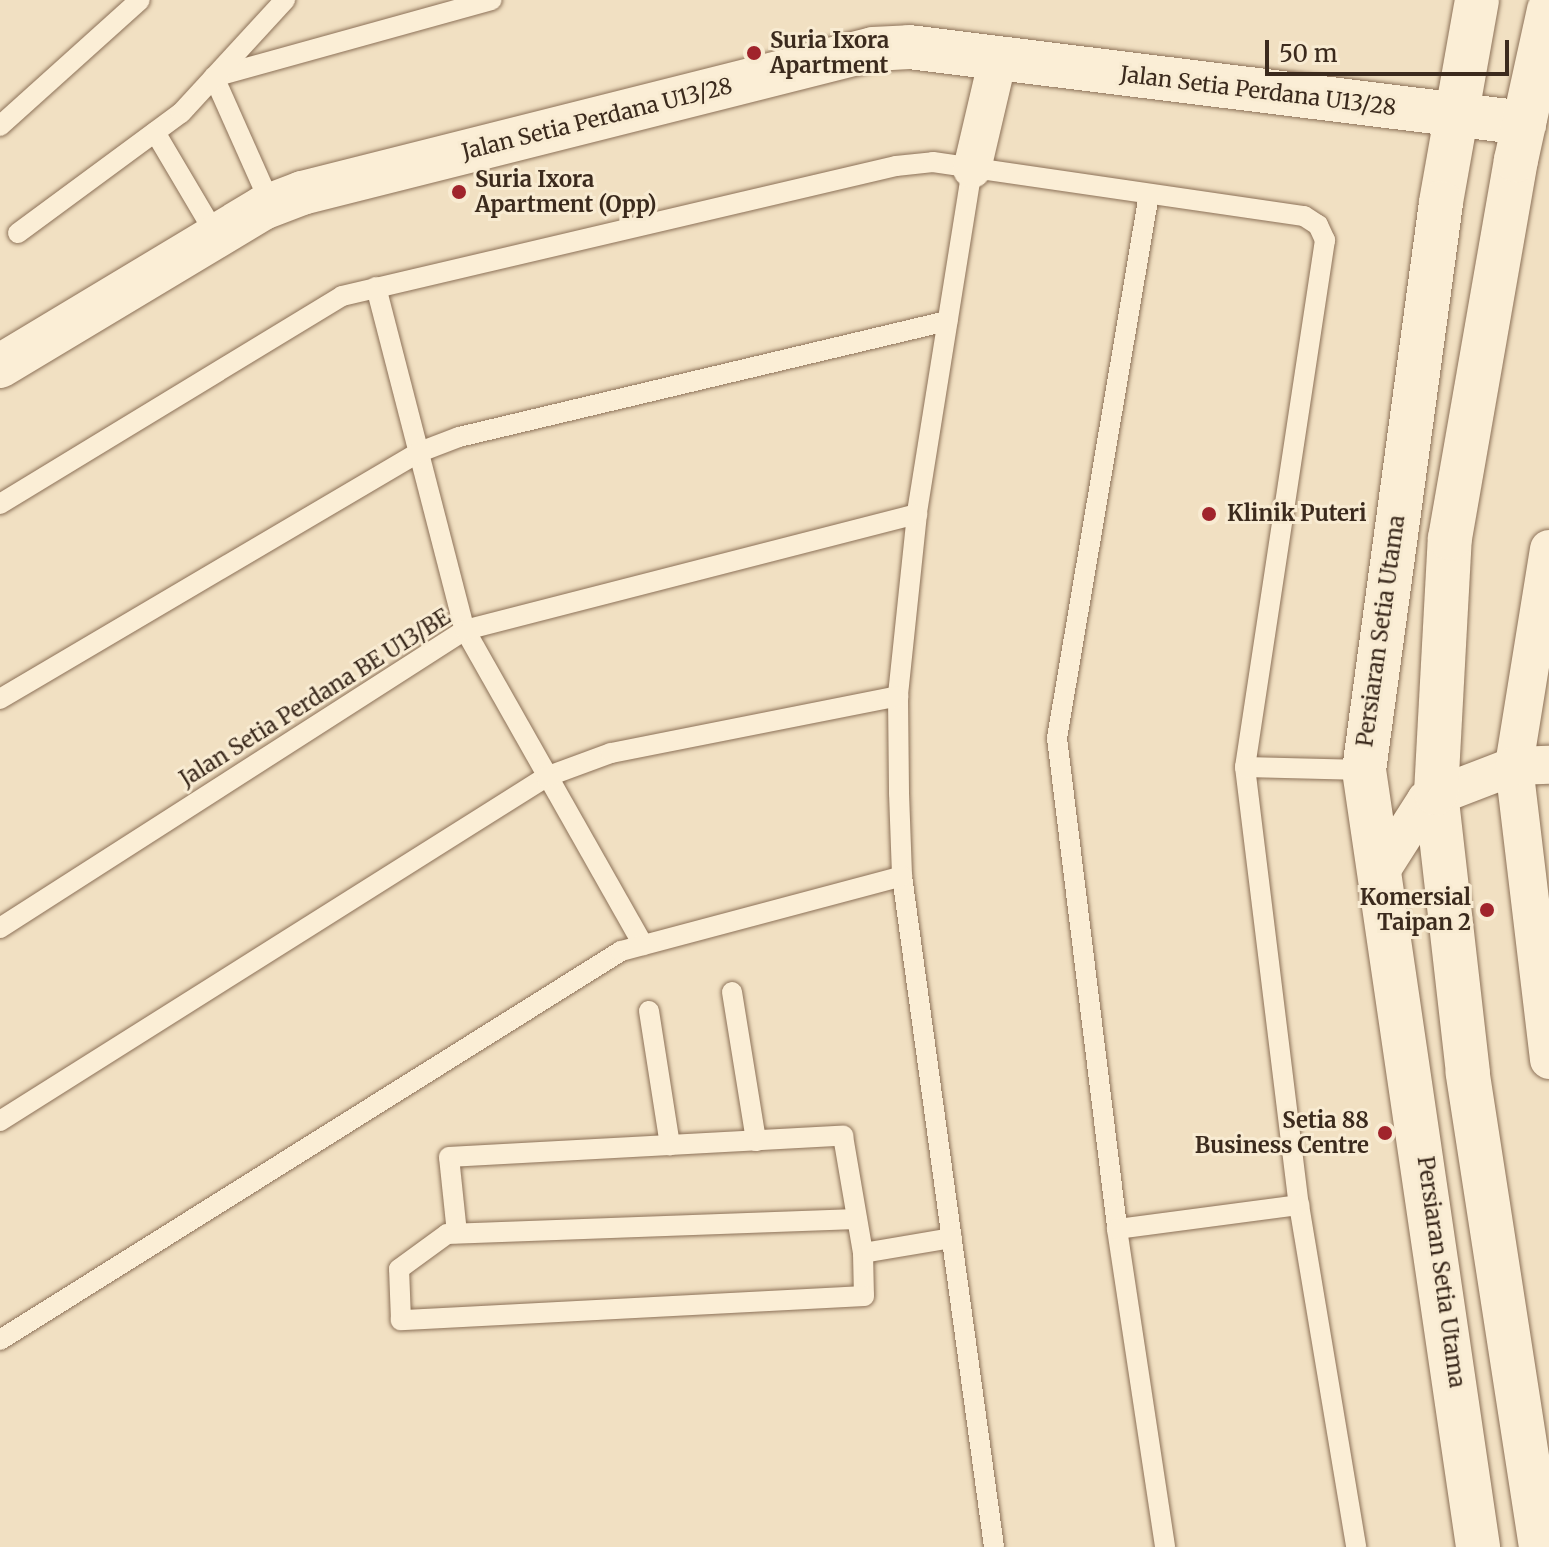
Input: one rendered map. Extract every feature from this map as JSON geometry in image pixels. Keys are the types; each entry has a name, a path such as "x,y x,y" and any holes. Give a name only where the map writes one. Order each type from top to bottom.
{"street":[{"name":"Persiaran Setia Utama","path":"1477,0 1456,116 1364,770 1382,869 1478,1547"},
{"path":"1541,1547 1468,1073 1436,793 1450,538 1524,123 1549,10"},
{"name":"Jalan Setia Perdana U13/28","path":"0,366 271,205 873,49 909,47 1524,123"},
{"path":"972,169 998,58"},
{"path":"1549,549 1532,766 1549,1060"},
{"path":"1382,869 1416,809 1436,793 1532,766"}],"lane":[{"path":"0,126 140,0"},
{"path":"18,233 155,132 214,77 285,0"},
{"path":"214,77 492,0"},
{"path":"214,77 271,205"},
{"path":"155,132 217,237"},
{"path":"0,504 342,296 896,166 933,162 1304,216 1318,225 1325,240 1245,767 1299,1205 1356,1547"},
{"path":"972,169 917,514 898,696 902,876 994,1547"},
{"path":"1149,194 1057,738 1117,1229 1165,1547"},
{"path":"376,287 465,630 643,945"},
{"path":"0,699 417,453 475,433 947,321"},
{"name":"Jalan Setia Perdana BE U13/BE","path":"0,928 465,630 917,514"},
{"path":"0,1121 546,777 611,753 898,696"},
{"path":"1245,767 1364,770"},
{"path":"0,1340 621,951 902,876"},
{"path":"732,992 756,1141"},
{"path":"649,1011 670,1145"},
{"path":"457,1233 449,1157 843,1136 863,1253 864,1296 401,1320 399,1269 447,1234 857,1219"},
{"path":"1117,1229 1299,1205"},
{"path":"863,1253 952,1238"}],"place":[{"name":"Suria Ixora Apartment","path":"754,53"},
{"name":"Suria Ixora Apartment (Opp)","path":"459,192"},
{"name":"Klinik Puteri","path":"1209,514"},
{"name":"Komersial Taipan 2","path":"1487,910"},
{"name":"Setia 88 Business Centre","path":"1385,1133"}]}
